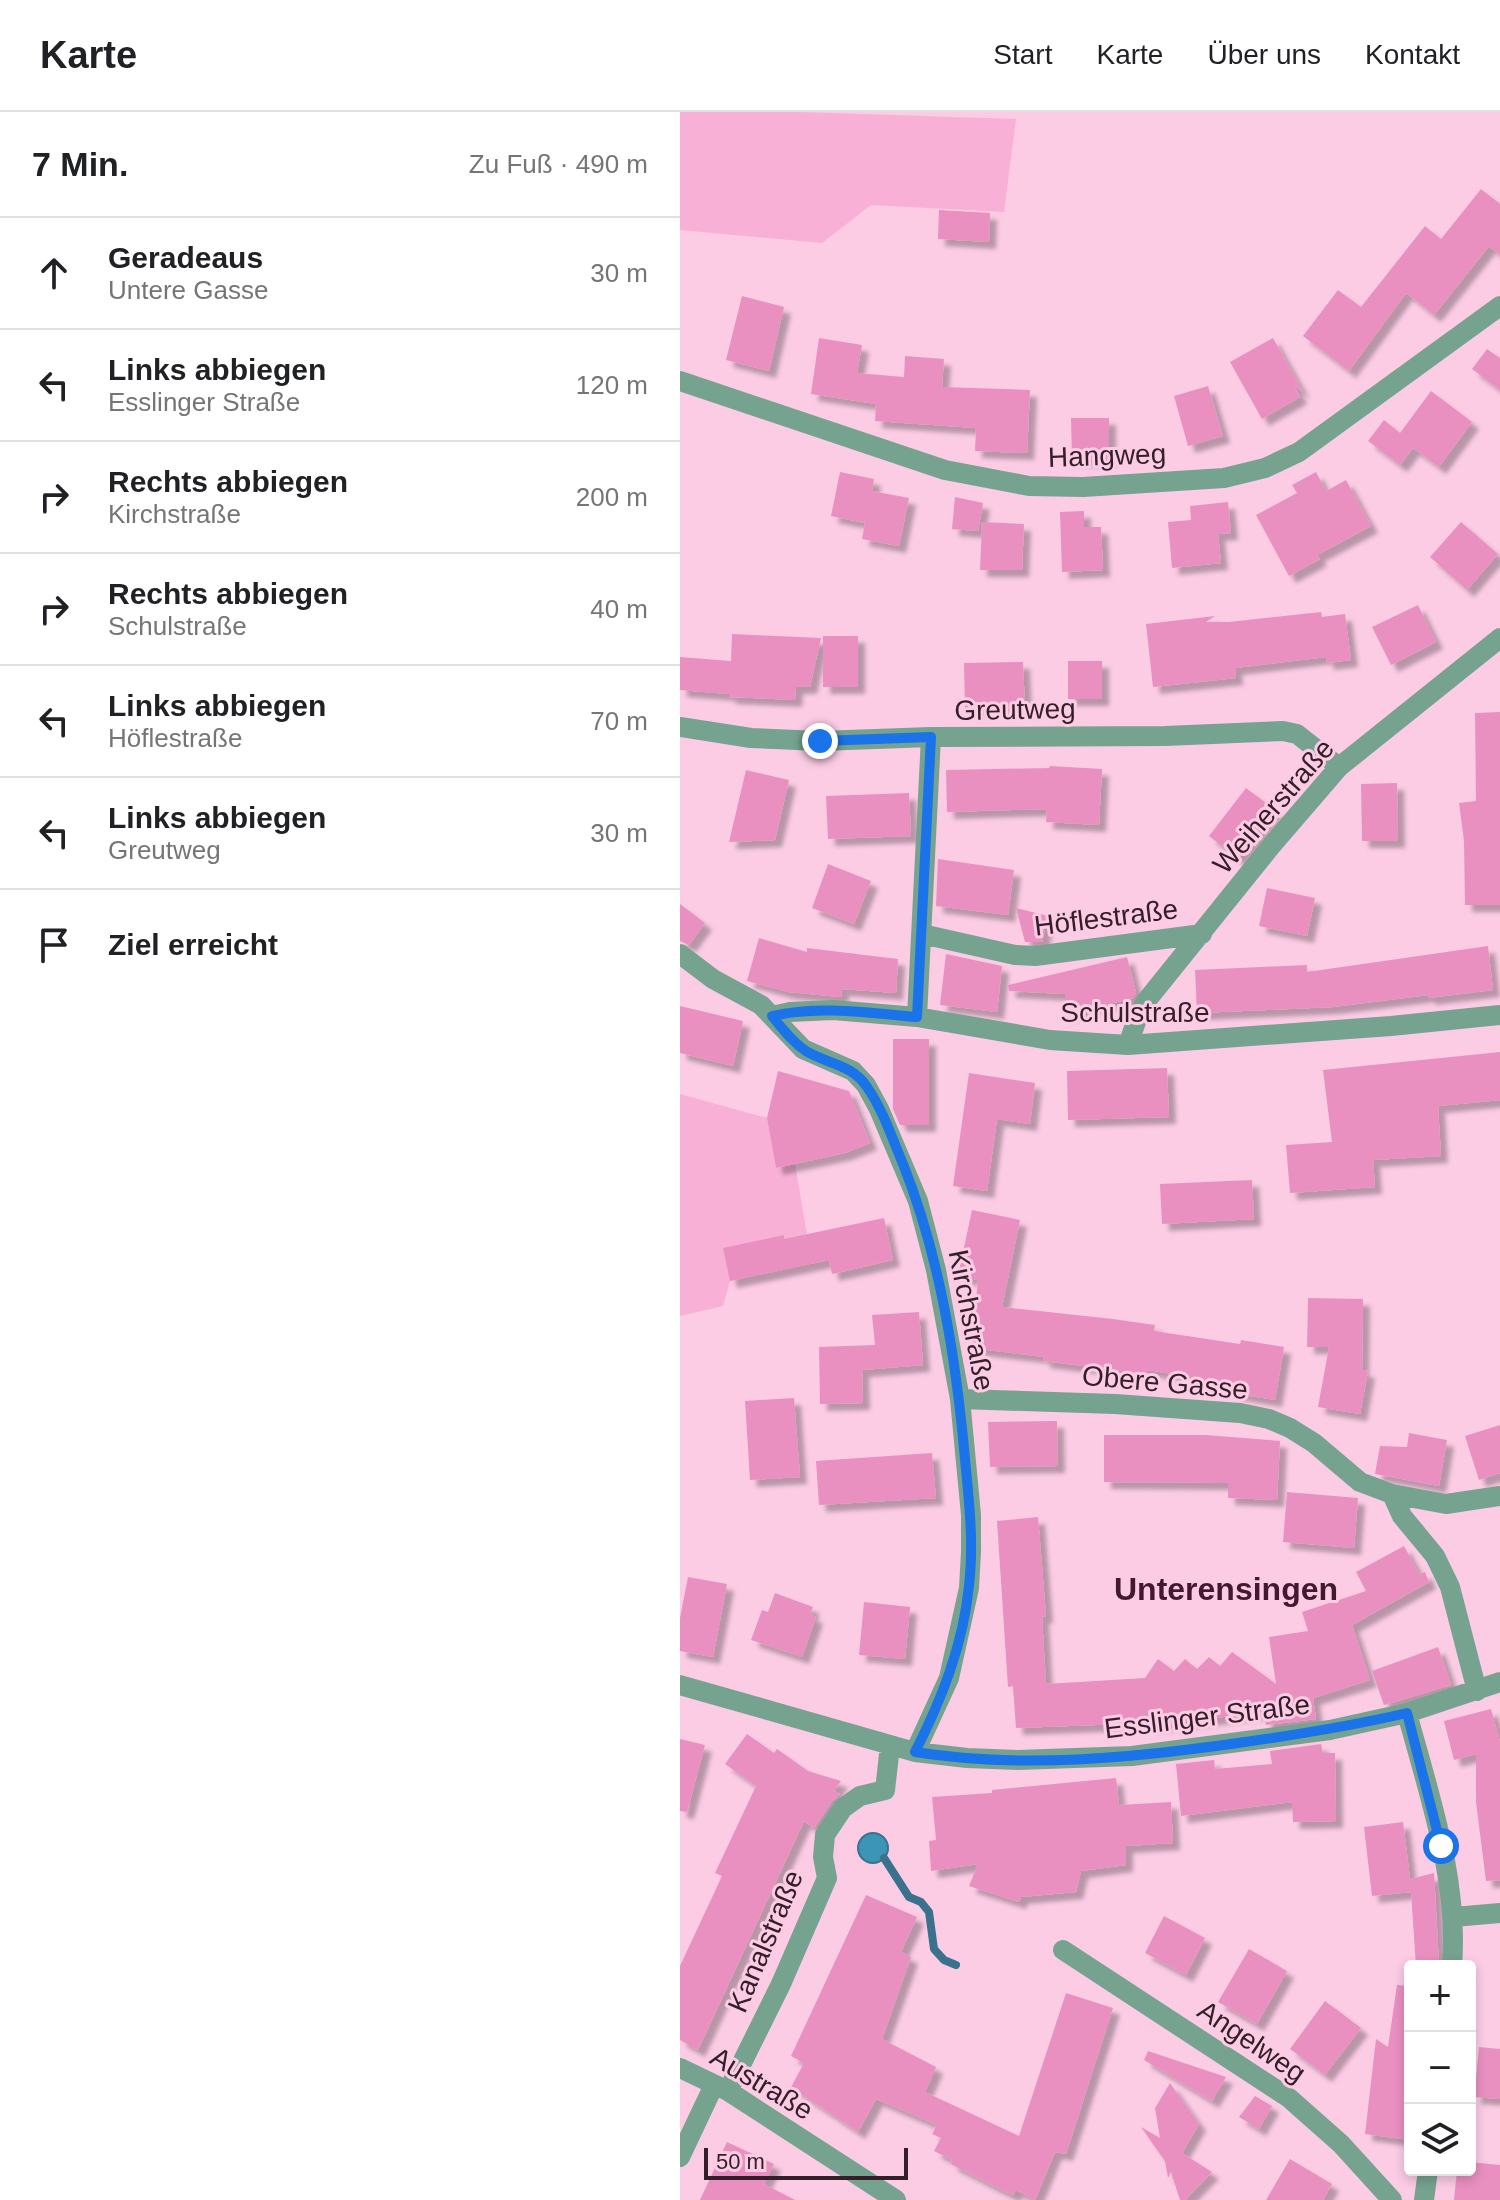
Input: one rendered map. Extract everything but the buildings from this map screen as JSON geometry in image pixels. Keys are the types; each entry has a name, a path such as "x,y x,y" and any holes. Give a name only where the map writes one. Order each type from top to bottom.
{"street":[{"name":"Hangweg","path":"680,381 945,470 996,481 1057,487 1224,478 1265,468 1299,452 1500,306"},
{"name":"Weiherstraße","path":"1128,1045 1147,1000 1339,767 1500,638"},
{"name":"Greutweg","path":"680,727 751,738 820,741 1165,736 1283,731 1297,734 1339,767"},
{"path":"917,1017 931,737"},
{"name":"Höflestraße","path":"922,934 1015,955 1035,956 1202,934"},
{"name":"Kirchstraße","path":"680,954 713,979 761,1005 803,1049 853,1071 866,1085 879,1109 918,1201 936,1270 960,1399 971,1515 969,1588 949,1678 915,1752"},
{"name":"Schulstraße","path":"772,1016 833,1010 917,1017 1050,1040 1128,1045 1500,1015"},
{"name":"Obere Gasse","path":"960,1399 1115,1404 1255,1416 1290,1428 1314,1443 1360,1482 1392,1494 1446,1504 1500,1496"},
{"path":"1392,1494 1402,1516 1435,1556 1450,1587 1477,1691"},
{"name":"Esslinger Straße","path":"680,1685 915,1752 1005,1759 1132,1756 1330,1730 1407,1713 1500,1682"},
{"path":"1407,1713 1441,1846 1454,1917 1452,1960"},
{"name":"Kanalstraße","path":"680,2157 781,1984 827,1878 823,1857 825,1835 843,1808 860,1796 885,1790 890,1746"},
{"path":"1454,1917 1500,1913"},
{"name":"Angelweg","path":"1063,1950 1289,2098 1333,2136 1392,2200"},
{"name":"Austraße","path":"680,2068 721,2088 896,2200"},
{"path":"1424,2200 1427,2176"}],"shaded area":[{"path":"680,112 799,112 1016,119 1004,212 871,205 822,243 680,230"},
{"path":"680,1094 767,1118 776,1168 795,1164 812,1264 730,1281 723,1306 680,1316"}],"water":[{"path":"873,1833 883,1838 888,1848 883,1858 873,1863 863,1858 858,1848 863,1838"}],"waterway":[{"path":"884,1858 909,1897 921,1902 929,1912 934,1949 944,1960 956,1965"}],"district":[{"name":"Unterensingen","path":"1226,1589"}],"route":[{"path":"820,741 931,737 917,1017 833,1010 807,1010 772,1016 803,1049 853,1071 866,1085 896,1146 918,1201 951,1346 960,1399 971,1515 969,1588 949,1678 915,1752 1018,1760 1132,1756 1330,1730 1407,1713 1441,1846"}]}
